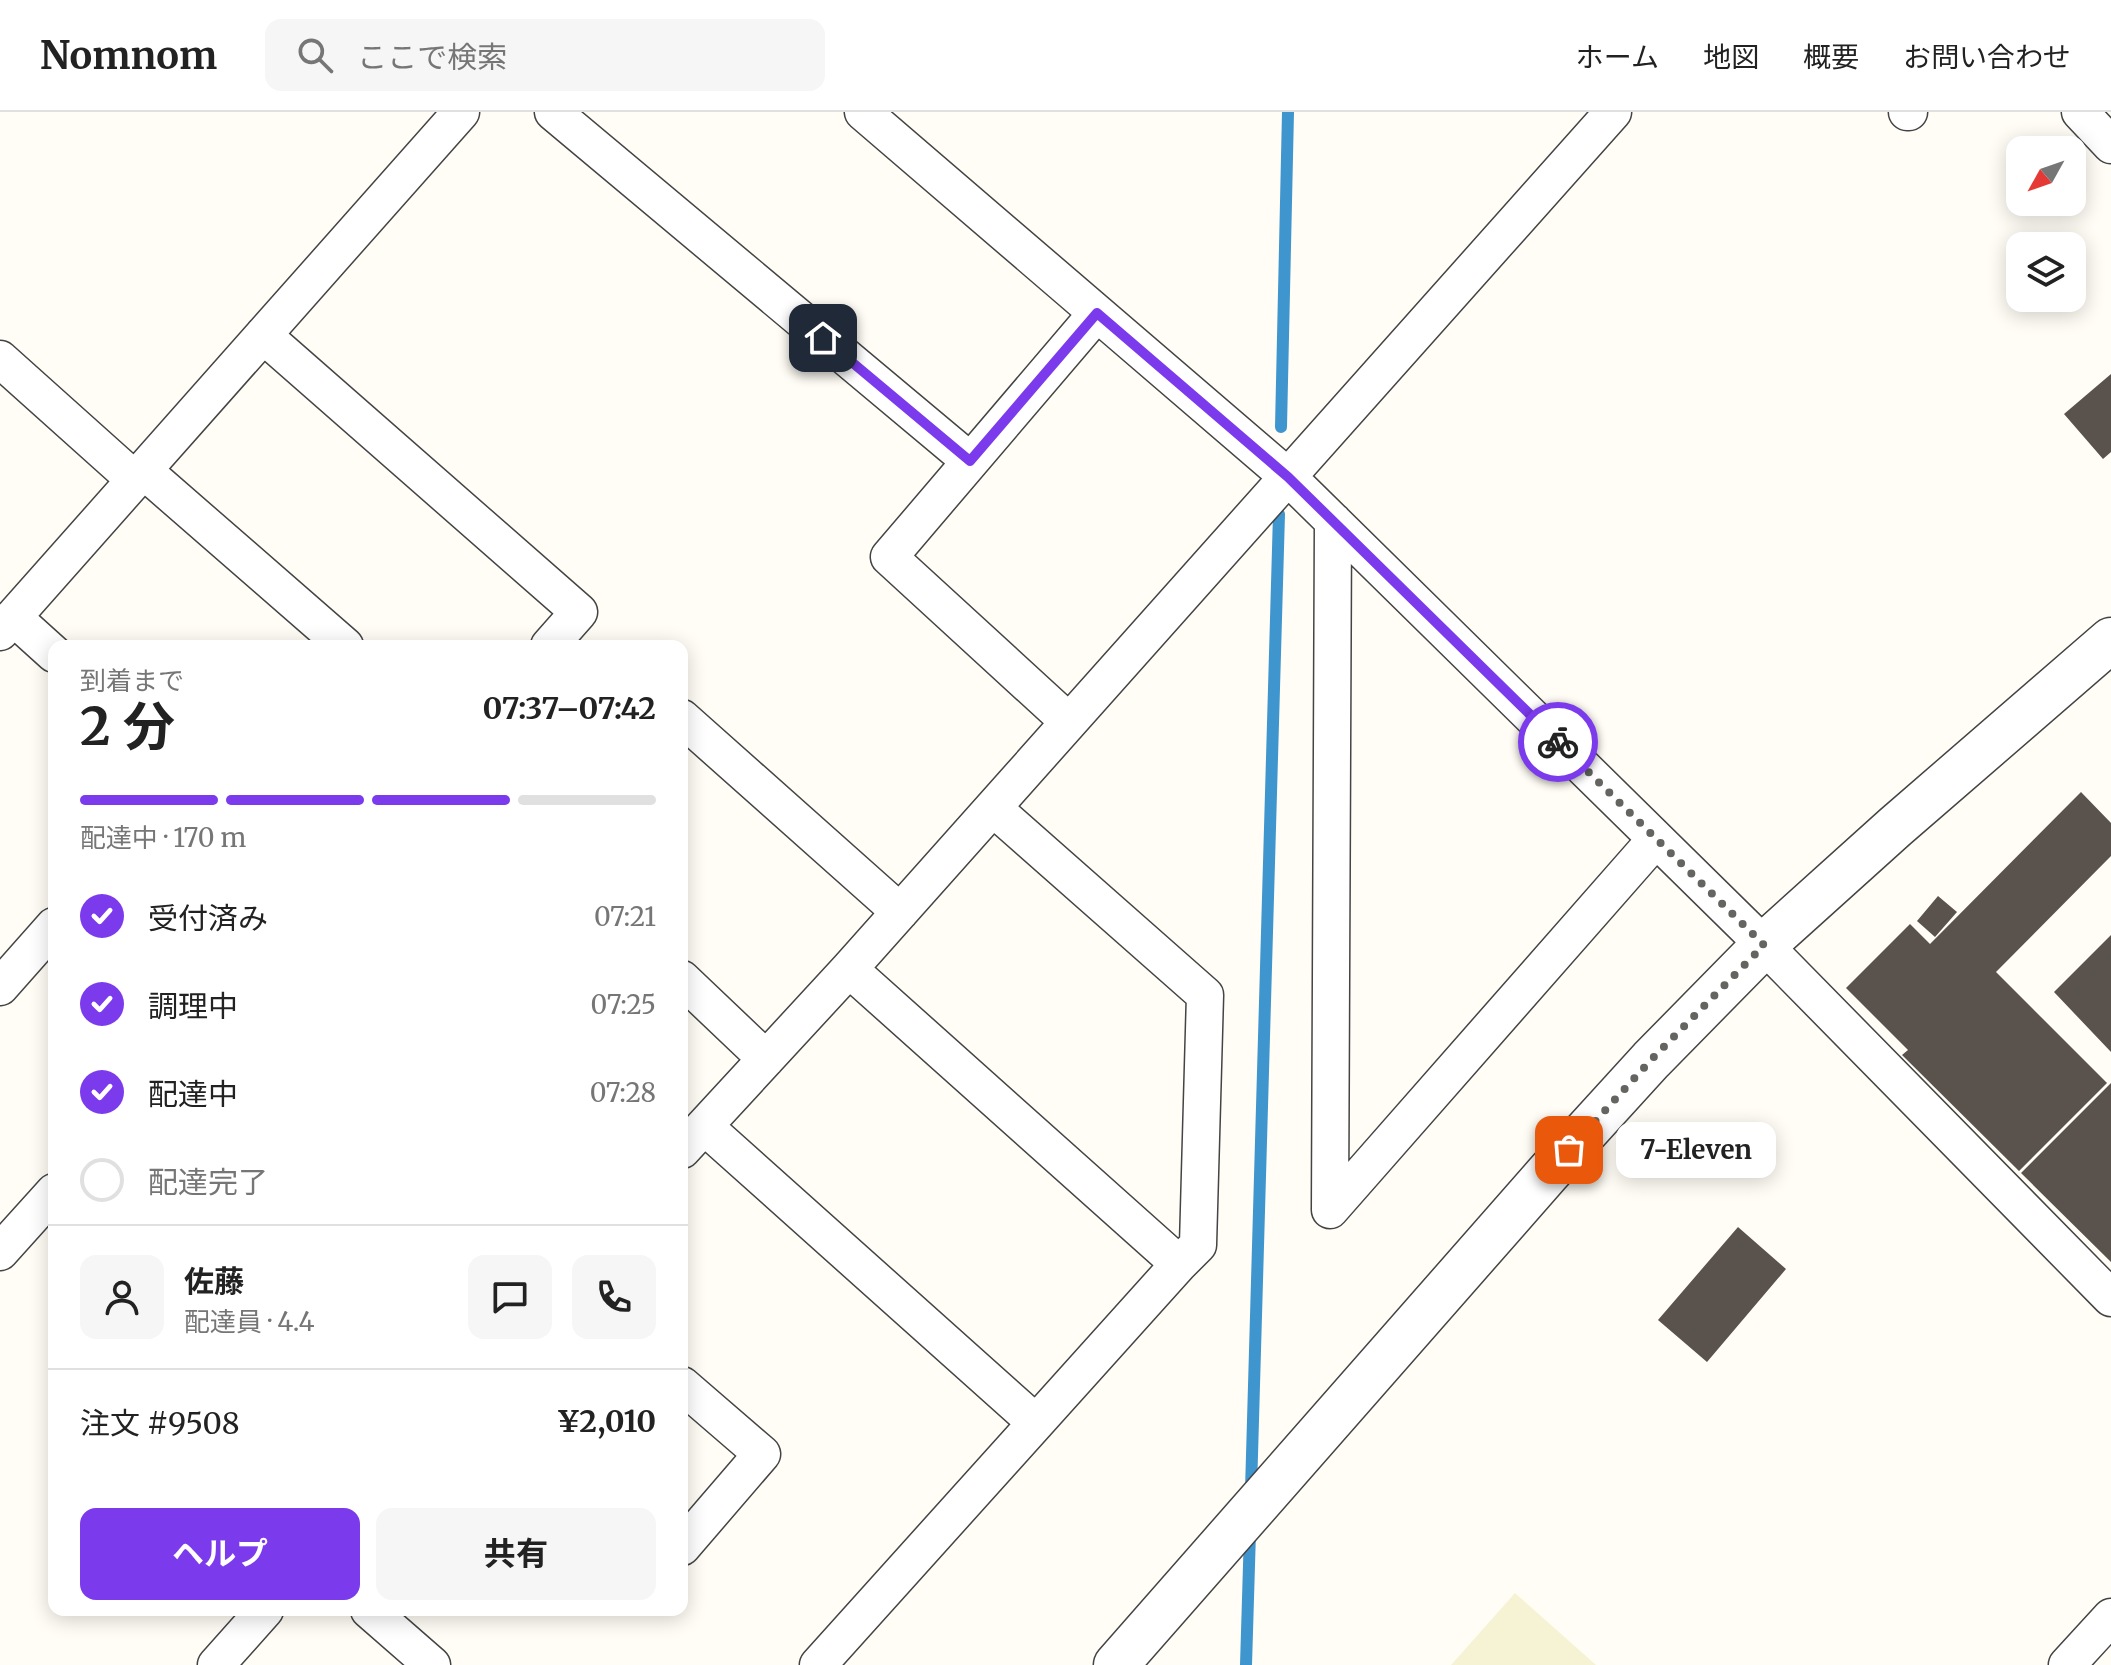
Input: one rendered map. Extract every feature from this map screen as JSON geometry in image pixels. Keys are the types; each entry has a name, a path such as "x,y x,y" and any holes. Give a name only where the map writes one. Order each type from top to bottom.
{"street":[{"path":"48,650 7,625 461,112"},
{"path":"553,112 970,461"},
{"path":"863,112 1288,477 1764,945 2111,1298"},
{"path":"1036,1423 693,1138 849,969 1613,112"},
{"path":"2080,112 2111,145"},
{"path":"1069,722 889,557 1097,313"},
{"path":"263,335 579,612 554,640"},
{"path":"0,359 338,640"},
{"path":"1333,521 1330,1210 1656,839"},
{"path":"1116,1665 1651,1060 1764,945 2111,640"},
{"path":"688,723 900,912"},
{"path":"818,1665 1198,1245 1205,995 993,808"},
{"path":"0,987 48,933"},
{"path":"849,969 1179,1264"},
{"path":"688,985 766,1059"},
{"path":"0,1252 48,1199"},
{"path":"688,1390 762,1454 688,1540"},
{"path":"233,1659 261,1616"},
{"path":"376,1616 432,1665"},
{"path":"2067,1665 2111,1617"}],"shaded area":[{"path":"1515,1593 1596,1665 1451,1665"}],"building":[{"path":"2111,374 2111,452 2103,459 2064,414"},
{"path":"2081,792 2111,823 2111,856 1996,972 2107,1083 2019,1171 1902,1055 1908,1050 1846,988 1910,924 1930,944"},
{"path":"1938,896 1957,912 1935,937 1917,921"},
{"path":"2111,935 2111,1052 2054,992"},
{"path":"2111,1083 2111,1262 2021,1173"},
{"path":"1738,1227 1786,1269 1707,1362 1658,1320"}],"waterway":[{"path":"1281,427 1288,112"},
{"path":"1251,1490 1279,514"},
{"path":"1246,1665 1250,1532"}],"way so far":[{"path":"1558,742 1764,945 1651,1060 1569,1150"}],"place":[{"name":"7-Eleven","path":"1569,1150"}],"route":[{"path":"823,338 970,461 1097,313 1288,477 1558,742"}]}
